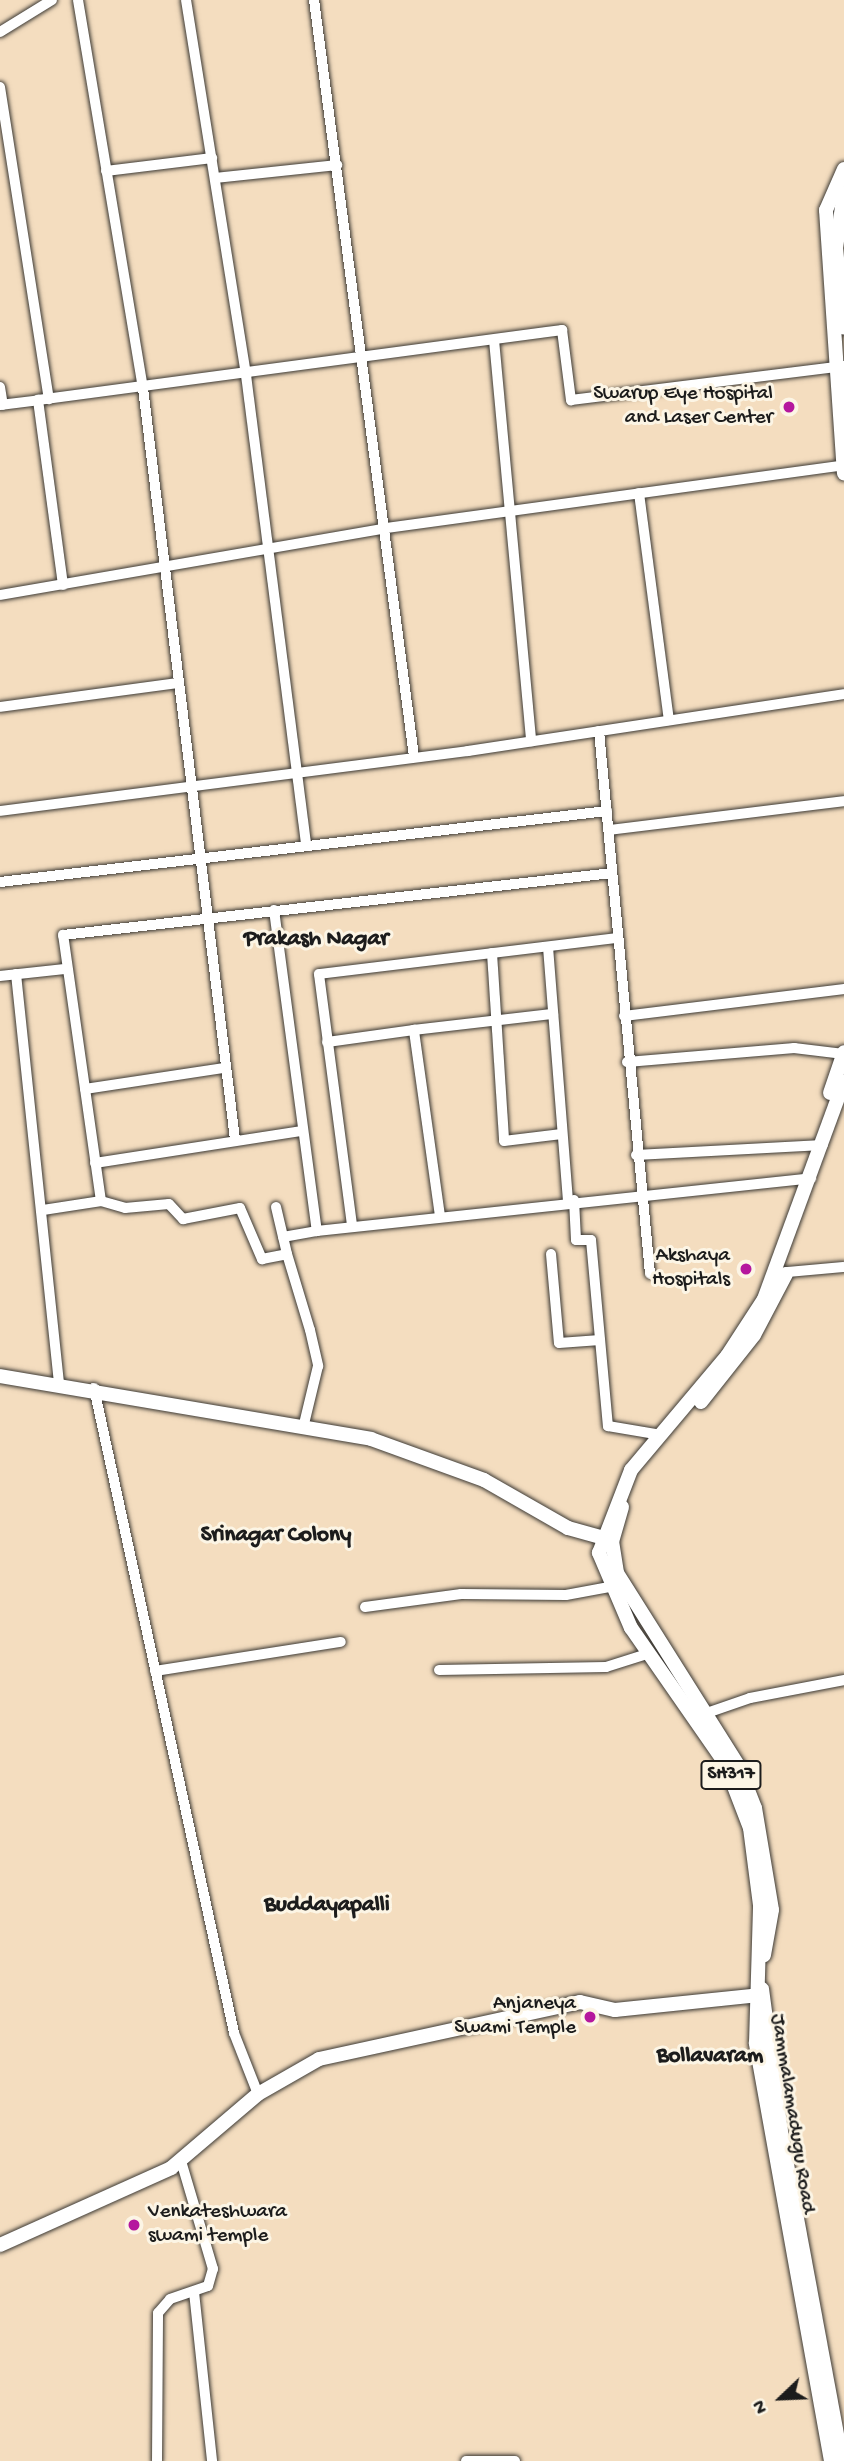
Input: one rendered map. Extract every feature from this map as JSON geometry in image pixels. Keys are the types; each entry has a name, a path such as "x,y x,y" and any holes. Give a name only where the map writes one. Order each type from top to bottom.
{"main road":[{"path":"844,169 826,210 839,367 844,473"},
{"path":"844,193 840,228 844,328"},
{"path":"819,1145 844,1054"},
{"path":"698,1716 647,1654 642,1633 617,1573 607,1539 631,1470 661,1435 764,1298 844,1082"},
{"path":"806,1183 787,1272 741,1354 639,1475 599,1553 609,1587 698,1716 746,1799 758,1843 772,1910 760,1957 757,1996 771,2103 786,2196 842,2461"},
{"path":"0,1376 59,1381 304,1424 440,1462 562,1525 607,1539"},
{"path":"0,2245 181,2161 257,2094 319,2059 491,2018 580,2003 615,2010 757,1996"},
{"path":"809,2299 831,2461"}],"street":[{"path":"0,32 52,0"},
{"path":"78,0 143,388 178,683 213,917 224,1068 235,1139"},
{"path":"186,0 246,375 266,550 306,845"},
{"path":"314,0 387,528 414,757"},
{"path":"0,88 43,399 63,584"},
{"path":"106,171 212,158"},
{"path":"215,178 337,165"},
{"path":"0,387 1,405 246,375 562,330 571,400 839,367"},
{"path":"494,340 531,741"},
{"path":"0,594 387,528 844,465"},
{"path":"639,493 669,720"},
{"path":"0,707 178,683"},
{"path":"0,811 531,741 844,694"},
{"path":"598,730 609,830 639,1196 650,1274"},
{"path":"609,830 844,801"},
{"path":"0,882 607,811"},
{"path":"101,1201 65,969 63,935 612,873"},
{"path":"274,910 301,1131 317,1231"},
{"path":"352,1225 319,974 617,939"},
{"path":"548,947 562,1134 576,1240 590,1240 610,1430 647,1428 661,1435"},
{"path":"492,953 504,1140 562,1134"},
{"path":"0,976 65,969"},
{"path":"16,974 59,1381"},
{"path":"624,1016 844,989"},
{"path":"327,1042 553,1014"},
{"path":"414,1030 440,1216"},
{"path":"628,1062 794,1048 844,1054"},
{"path":"85,1089 224,1068"},
{"path":"95,1163 219,1147 235,1139 301,1131"},
{"path":"636,1155 819,1145"},
{"path":"283,1237 352,1225 571,1201 806,1183"},
{"path":"43,1210 101,1201 125,1208 169,1204 183,1219 240,1208 262,1259 287,1254"},
{"path":"276,1207 318,1366 304,1424"},
{"path":"551,1254 559,1343 600,1340"},
{"path":"787,1272 844,1267"},
{"path":"94,1388 234,2033 257,2094"},
{"path":"365,1607 461,1594 566,1595 609,1587"},
{"path":"155,1671 341,1642"},
{"path":"439,1670 606,1667 647,1654"},
{"path":"698,1716 844,1681"},
{"path":"157,2461 158,2313 170,2299 208,2286 212,2269 181,2161"},
{"path":"194,2292 212,2461"},
{"path":"466,2461 516,2461"}],"place":[{"name":"Swarup Eye Hospital and Laser Center","path":"789,407"},
{"name":"Akshaya Hospitals","path":"746,1269"},
{"name":"Anjaneya Swami Temple","path":"590,2017"},
{"name":"Venkateshwara swami temple","path":"134,2225"}],"district":[{"name":"Prakash Nagar","path":"316,940"},
{"name":"Srinagar Colony","path":"276,1536"},
{"name":"Buddayapalli","path":"327,1906"},
{"name":"Bollavaram","path":"710,2057"}]}
